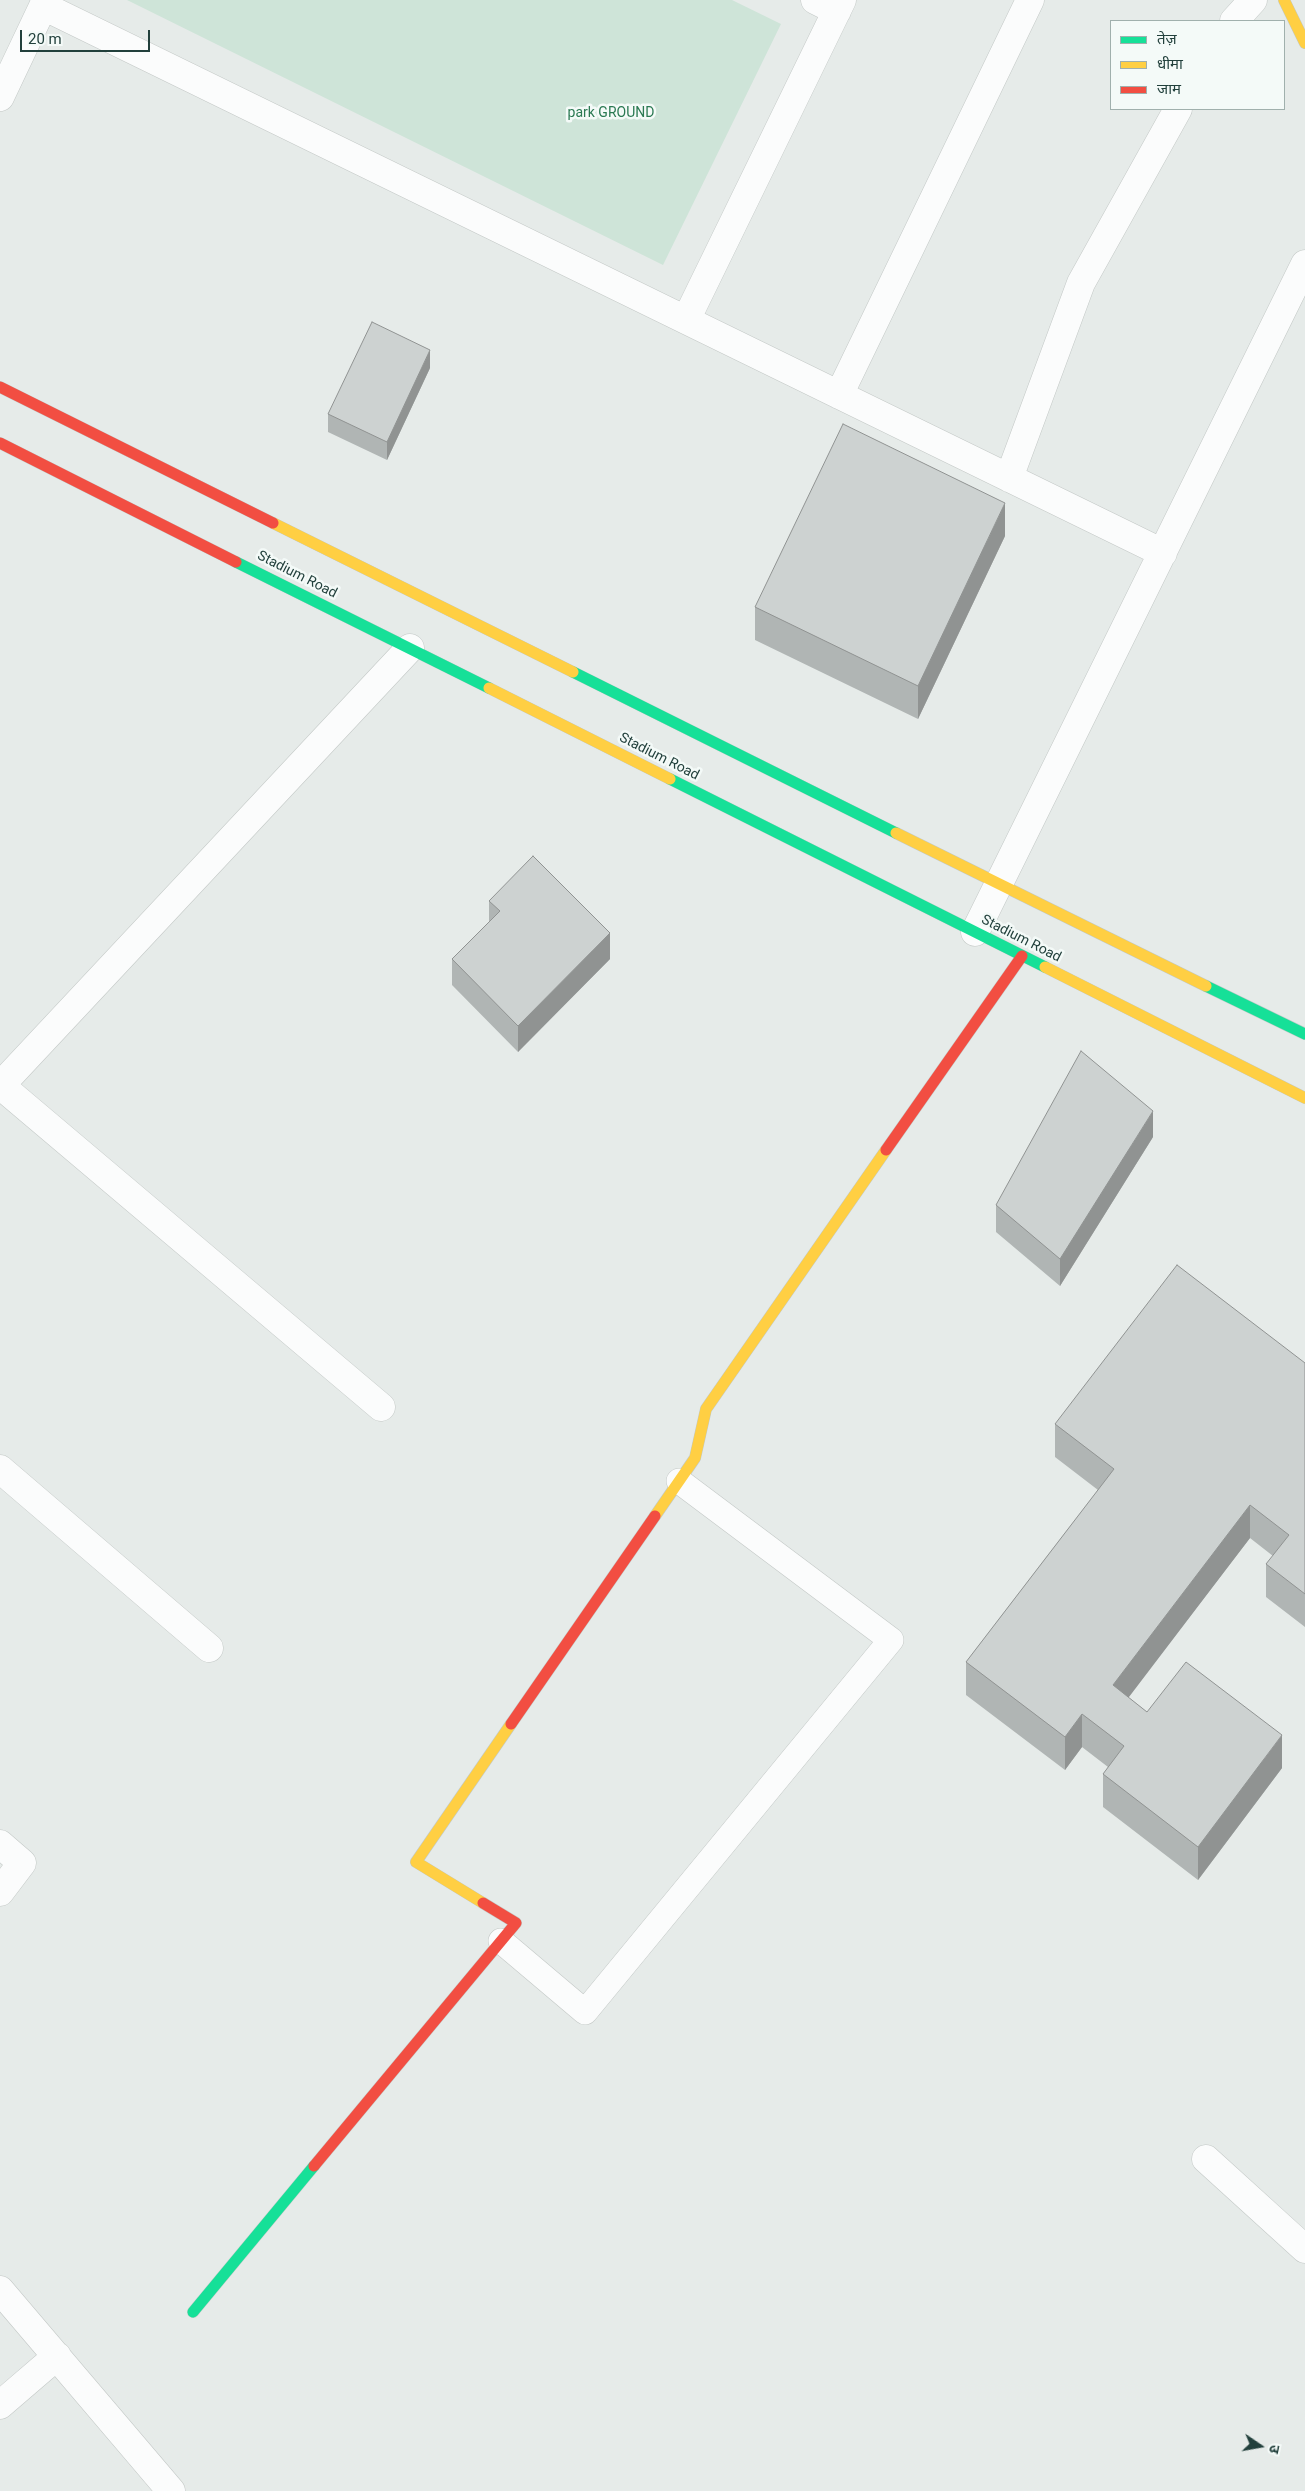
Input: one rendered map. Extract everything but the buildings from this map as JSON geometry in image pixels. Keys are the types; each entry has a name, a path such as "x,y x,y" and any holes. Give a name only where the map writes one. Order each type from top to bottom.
{"main road":[{"path":"1284,0 1305,43"},
{"path":"0,387 1305,1034"},
{"name":"Stadium Road","path":"0,443 1305,1098"},
{"path":"193,2312 516,1923 416,1862 695,1458 706,1409 1022,956"}],"street":[{"path":"839,395 1030,0"},
{"path":"1235,20 1253,0"},
{"path":"0,97 44,3 1163,553"},
{"path":"686,320 831,4"},
{"path":"1009,478 1081,283 1177,110"},
{"path":"975,932 1305,264"},
{"path":"381,1407 0,1086 410,648"},
{"path":"0,1469 209,1648"},
{"path":"0,1844 22,1863 0,1892"},
{"path":"1206,2159 1305,2249"},
{"path":"0,2290 171,2491"},
{"path":"0,2405 56,2356"}],"lane":[{"path":"501,1942 585,2012 891,1640 679,1481"}],"green space":[{"name":"park GROUND","path":"127,0 732,0 781,24 663,265"}],"traffic: fast":[{"path":"236,562 489,688"},
{"path":"573,672 896,833"},
{"path":"670,779 1045,967"},
{"path":"1206,986 1305,1034"},
{"path":"193,2312 314,2166"}],"traffic: slow":[{"path":"1284,0 1305,43"},
{"path":"273,523 573,672"},
{"path":"489,688 670,779"},
{"path":"896,833 1206,986"},
{"path":"1045,967 1305,1098"},
{"path":"655,1516 695,1458 706,1409 886,1150"},
{"path":"483,1903 416,1862 511,1724"}],"traffic: jam":[{"path":"0,387 273,523"},
{"path":"0,443 236,562"},
{"path":"886,1150 1022,956"},
{"path":"511,1724 655,1516"},
{"path":"314,2166 516,1923 483,1903"}]}
